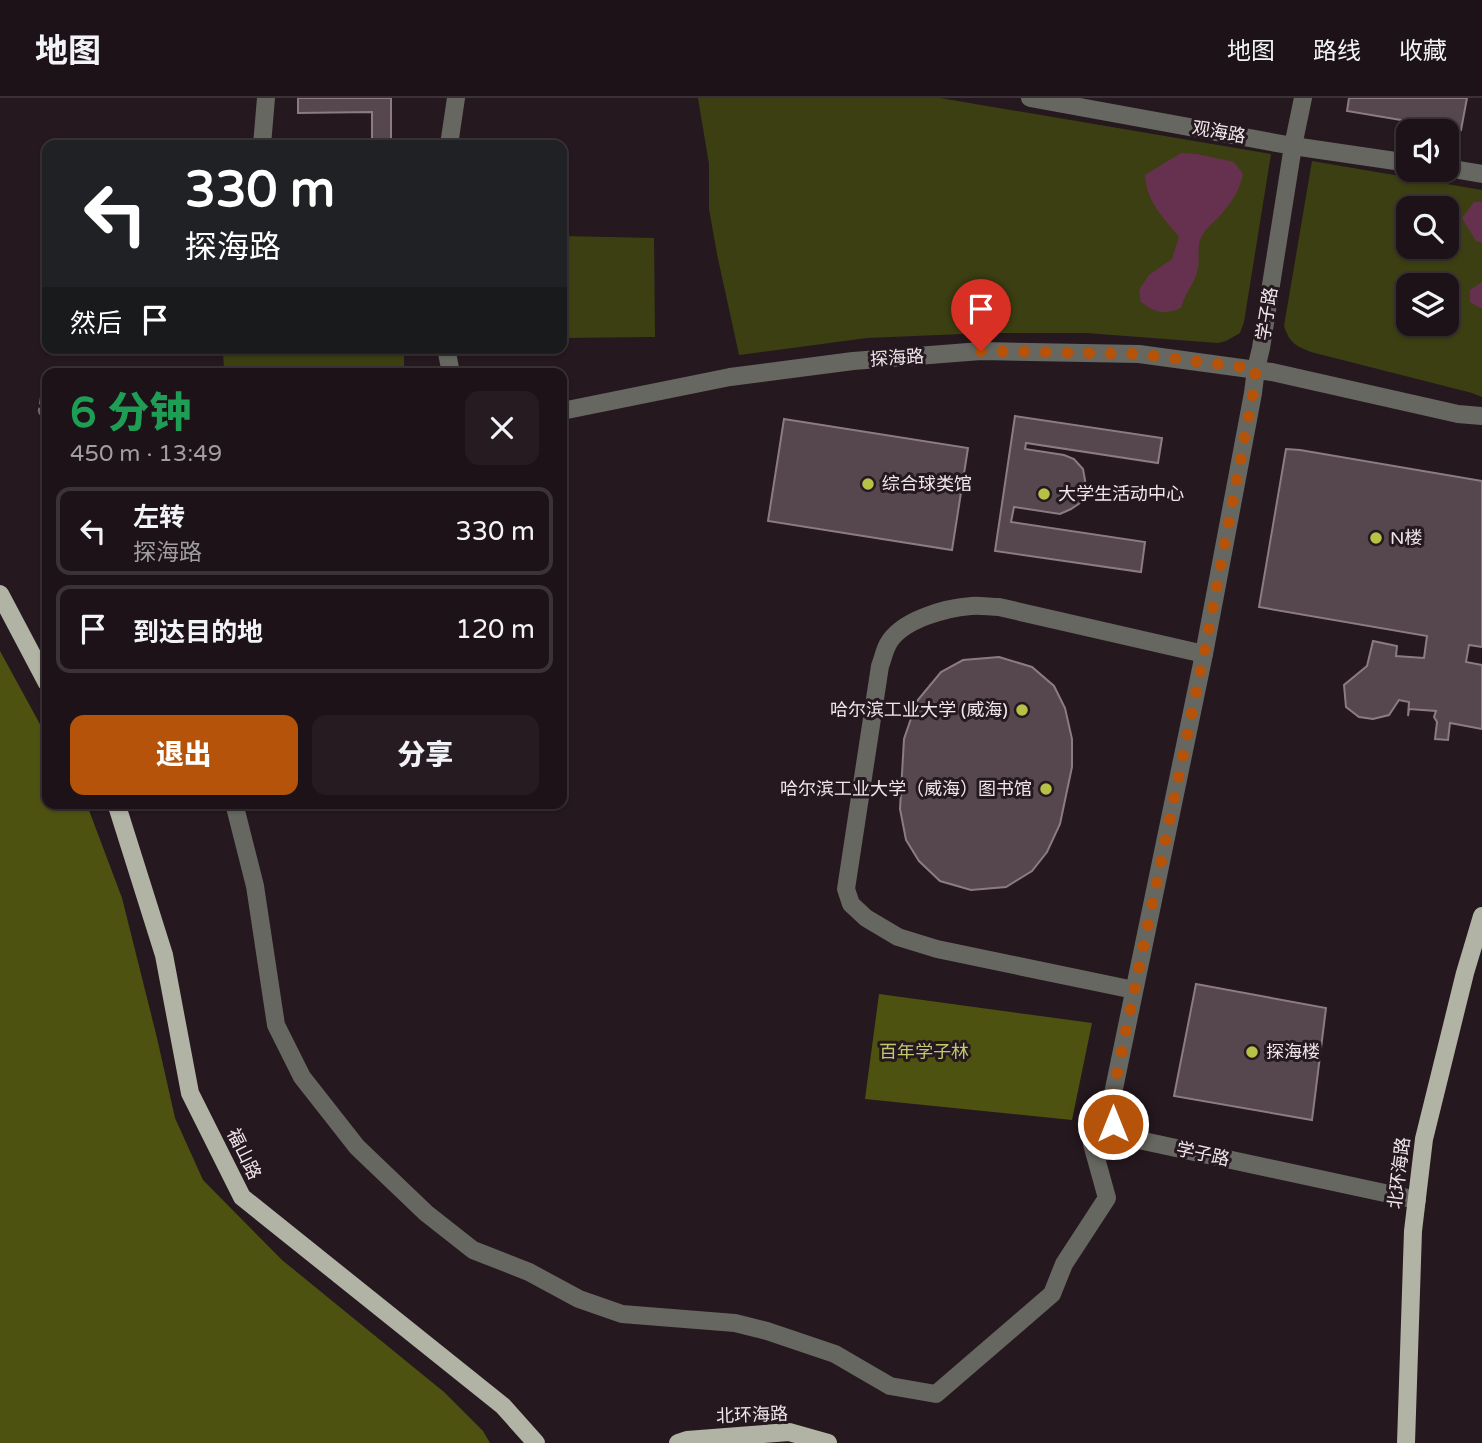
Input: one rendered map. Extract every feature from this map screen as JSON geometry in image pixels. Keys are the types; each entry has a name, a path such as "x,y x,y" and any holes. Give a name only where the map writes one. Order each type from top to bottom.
{"main road":[{"path":"0,594 42,674"},
{"name":"福山路","path":"118,809 164,955 190,1093 242,1197 503,1406 536,1443"},
{"name":"北环海路","path":"1406,1443 1413,1231 1424,1139 1465,973 1482,916"},
{"name":"北环海路","path":"678,1443 789,1432 828,1443"}],"street":[{"path":"262,140 266,98"},
{"path":"450,140 456,98"},
{"name":"观海路","path":"1030,98 1293,146 1396,161"},
{"name":"学子路","path":"1303,98 1253,393 1204,654 1110,1108 1113,1124 1125,1137 1417,1200"},
{"path":"1459,169 1481,169"},
{"name":"探海路","path":"567,410 730,377 853,361 981,351 1139,354 1256,369 1458,414 1482,416"},
{"path":"1134,990 924,945 898,937 866,918 851,904 846,889 880,666 888,644 899,630 942,611 972,606 999,607 1204,654"},
{"path":"236,809 256,886 276,1025 302,1077 357,1147 426,1213 473,1250 529,1272 579,1299 622,1314 735,1322 835,1354 890,1386 936,1394 1052,1294 1064,1264 1107,1198 1092,1144 1107,1109"}],"path":[{"path":"42,392 39,411 42,418"}],"green space":[{"path":"698,98 940,98 1271,154 1240,333 1218,343 1086,333 987,333 867,338 739,355 709,209 709,164"},
{"path":"1312,161 1396,175 1396,182 1435,182 1482,190 1482,397 1311,352 1293,343 1284,326"},
{"path":"567,236 654,238 655,337 567,338"},
{"path":"223,354 404,354 404,368 224,368"},
{"path":"0,651 42,728 42,809 89,809 122,898 175,1118 203,1180 282,1260 444,1392 483,1431 490,1443 0,1443"},
{"name":"百年学子林","path":"879,994 1092,1023 1072,1120 865,1099"}],"shaded area":[{"path":"1181,153 1234,162 1243,174 1233,199 1206,229 1200,240 1197,274 1181,308 1160,312 1141,302 1139,290 1149,275 1172,259 1179,237 1152,201 1145,175"},
{"path":"1474,202 1482,202 1482,243 1476,241 1462,218"},
{"path":"1482,282 1480,308 1470,302 1470,290"}],"building":[{"path":"298,98 391,98 391,140 372,140 372,112 298,113"},
{"path":"1349,98 1467,98 1461,130 1459,119 1396,119 1347,111"},
{"name":"大学生活动中心","path":"1015,416 1162,438 1158,463 1026,443 1025,449 1074,459 1083,469 1086,486 1083,501 1071,509 1060,514 1014,507 1011,522 1145,542 1141,572 995,551"},
{"name":"综合球类馆","path":"784,419 968,448 952,550 768,521"},
{"name":"N楼","path":"1286,449 1482,481 1482,647 1469,645 1466,662 1482,665 1482,729 1450,723 1448,740 1435,739 1436,711 1409,709 1408,716 1409,702 1399,700 1389,715 1373,719 1359,717 1346,707 1344,685 1367,666 1373,641 1397,646 1396,656 1424,658 1427,636 1259,607"},
{"path":"999,657 1032,667 1054,686 1065,708 1072,739 1072,767 1060,824 1047,852 1032,871 1006,887 971,890 940,881 919,861 906,840 900,809 904,739 917,701 941,672 963,660"},
{"name":"探海楼","path":"1196,984 1326,1008 1312,1120 1174,1096"}],"place":[{"name":"综合球类馆","path":"868,484"},
{"name":"大学生活动中心","path":"1044,494"},
{"name":"N楼","path":"1376,538"},
{"name":"哈尔滨工业大学 (威海)","path":"1022,710"},
{"name":"哈尔滨工业大学（威海）图书馆","path":"1046,789"},
{"name":"探海楼","path":"1252,1052"}],"route":[{"path":"981,351 1139,354 1256,369 1204,654 1110,1108 1113,1124"}]}
